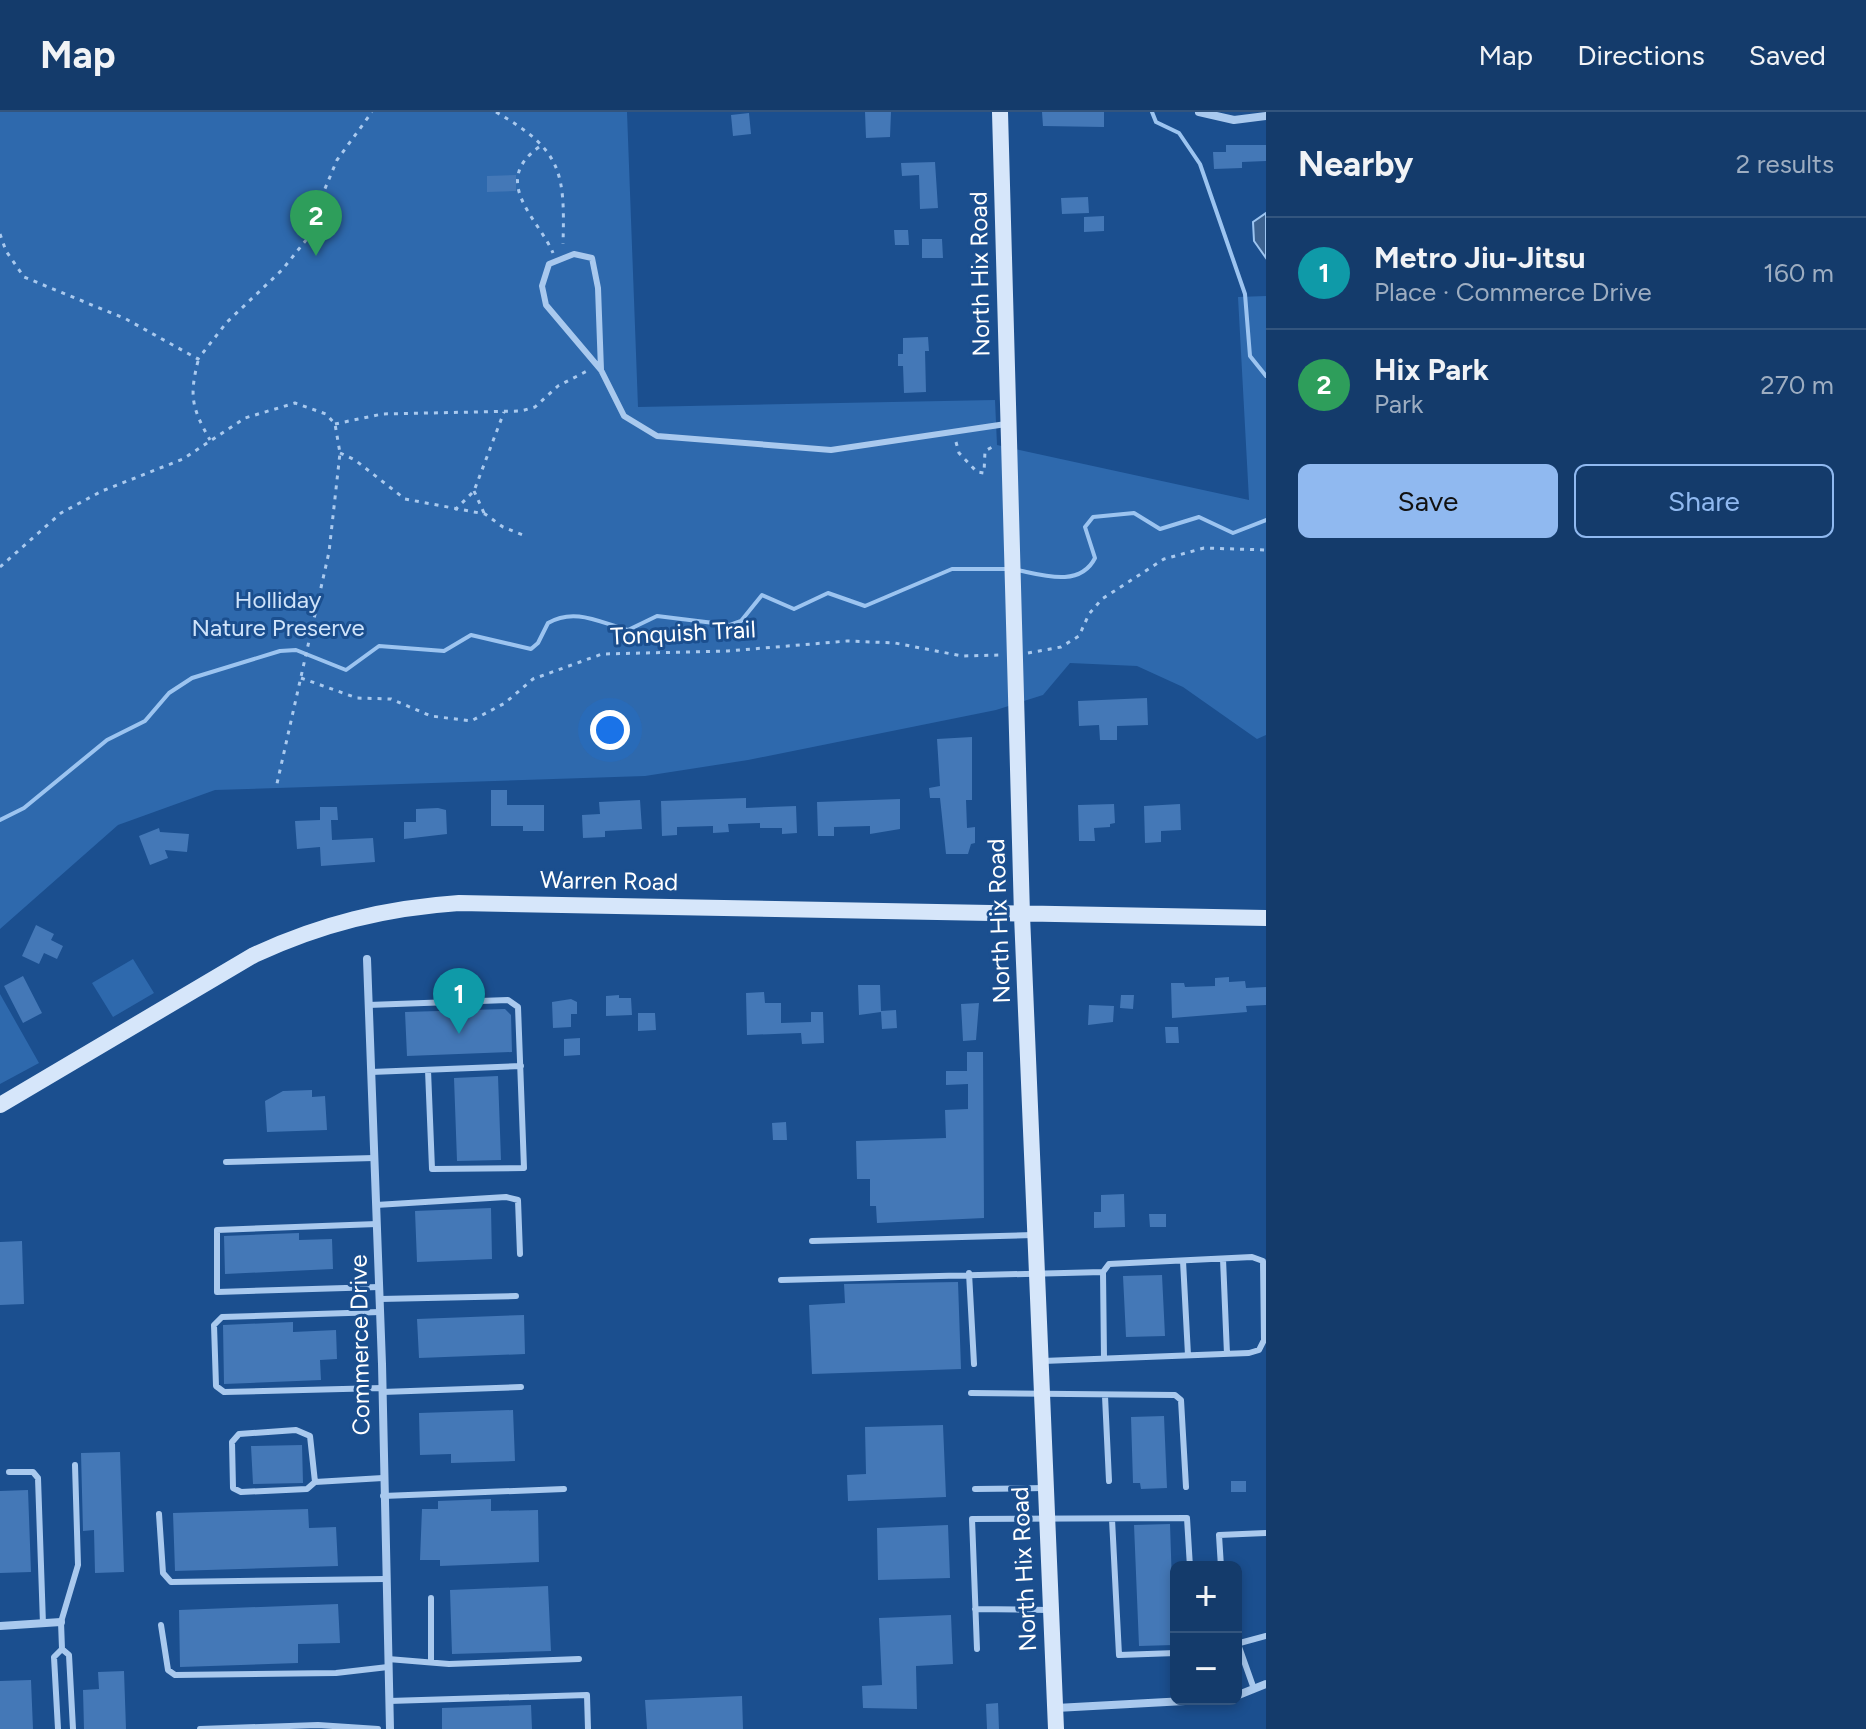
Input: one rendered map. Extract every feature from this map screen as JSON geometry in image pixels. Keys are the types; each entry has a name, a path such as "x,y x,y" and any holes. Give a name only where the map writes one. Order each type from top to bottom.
{"street":[{"name":"North Hix Road","path":"1000,112 1022,915 1056,1729"},
{"path":"1199,112 1234,120 1266,116"},
{"name":"Warren Road","path":"0,1105 254,955 297,935 387,909 459,903 1266,918"},
{"name":"Commerce Drive","path":"367,959 380,1299 390,1729"},
{"path":"0,1626 61,1622"},
{"path":"1242,1694 1266,1684"},
{"path":"1055,1708 1170,1702"}],"lane":[{"path":"599,368 598,288 592,258 574,254 549,264 542,286 546,305 599,368 624,416 657,436 831,450 1008,423"},
{"path":"368,1005 508,1000 518,1007 524,1168 432,1169 428,1070"},
{"path":"371,1072 521,1066"},
{"path":"226,1162 374,1158"},
{"path":"376,1205 506,1197 518,1200 520,1254"},
{"path":"377,1224 217,1230 217,1292 379,1287"},
{"path":"812,1241 1034,1235"},
{"path":"1039,1361 1253,1352 1263,1347 1264,1266 1256,1258 1109,1264 1103,1272 1104,1358"},
{"path":"1223,1259 1227,1354"},
{"path":"1183,1261 1188,1355"},
{"path":"781,1280 1103,1272"},
{"path":"969,1273 974,1364"},
{"path":"380,1299 516,1296"},
{"path":"380,1312 222,1317 214,1325 216,1386 224,1392 521,1387"},
{"path":"971,1393 1175,1395 1181,1400 1186,1487"},
{"path":"1105,1396 1109,1481"},
{"path":"315,1482 310,1436 296,1430 239,1434 232,1442 233,1488 241,1492 307,1489 315,1482 383,1478"},
{"path":"58,1729 54,1657 62,1649 61,1622 78,1565 75,1465"},
{"path":"9,1472 33,1472 38,1478 43,1624"},
{"path":"975,1489 1044,1488"},
{"path":"383,1496 564,1489"},
{"path":"159,1514 163,1573 171,1582 385,1579"},
{"path":"977,1649 972,1519 1187,1518 1190,1561"},
{"path":"1112,1519 1119,1655 1170,1653"},
{"path":"1221,1561 1219,1535 1266,1533"},
{"path":"431,1598 431,1660"},
{"path":"975,1609 1049,1610"},
{"path":"161,1625 168,1670 175,1675 336,1673 388,1663 431,1660 449,1664 579,1659"},
{"path":"1242,1643 1266,1636"},
{"path":"62,1649 69,1655 73,1729"},
{"path":"1242,1657 1254,1689"},
{"path":"389,1701 587,1695 588,1729"},
{"path":"200,1729 318,1725 378,1729"}],"path":[{"path":"210,440 193,410 192,387 198,359 227,322 282,270 319,224 324,191 337,160 372,112"},
{"path":"496,112 539,144 556,165 564,187 563,244"},
{"path":"539,144 524,157 519,175 520,197 524,210 556,260"},
{"path":"0,234 6,251 24,277 126,319 198,359"},
{"path":"335,424 382,414 505,412 535,407 550,393 599,368"},
{"path":"0,567 61,513 102,491 183,459 245,418 295,403 326,414 335,424 340,453 329,552 276,788"},
{"path":"455,510 474,491 505,412"},
{"path":"954,432 959,453 977,472 984,473 985,451 1009,441"},
{"path":"340,453 355,460 405,499 485,514"},
{"path":"474,491 478,505 485,514 503,527 523,535"},
{"name":"Tonquish Trail","path":"301,678 357,698 391,699 431,716 471,721 505,703 533,679 602,654 728,651 847,641 895,643 962,656 1016,654 1061,647 1079,636 1089,614 1102,599 1164,559 1204,548 1266,550"}],"green space":[{"name":"Holliday Nature Preserve","path":"0,112 627,112 638,407 995,400 997,445 1249,500 1238,297 1266,296 1266,735 1257,739 1183,687 1137,666 1070,663 1043,695 996,710 748,760 645,776 215,790 118,825 0,929"},
{"path":"133,959 154,993 113,1017 92,983"},
{"path":"0,994 39,1063 0,1084"}],"shaded area":[{"path":"1266,213 1266,258 1254,241 1253,222"}],"building":[{"path":"865,112 891,112 890,137 866,138"},
{"path":"1042,112 1104,112 1104,127 1043,126"},
{"path":"749,113 751,134 733,136 731,115"},
{"path":"1226,145 1266,145 1266,161 1242,162 1242,168 1214,169 1213,152 1226,152"},
{"path":"935,162 938,208 920,209 919,175 902,176 901,163"},
{"path":"516,175 516,191 487,192 487,176"},
{"path":"1088,197 1089,213 1062,214 1061,198"},
{"path":"1104,216 1104,231 1084,232 1084,217"},
{"path":"894,230 908,230 909,245 895,245"},
{"path":"922,239 942,239 943,258 922,258"},
{"path":"928,337 929,351 925,351 926,392 904,393 903,366 898,366 898,354 903,354 903,338"},
{"path":"1147,698 1148,725 1117,726 1117,740 1100,740 1099,725 1079,726 1078,701"},
{"path":"972,737 972,800 966,800 967,828 975,827 975,843 971,844 968,854 946,854 940,798 930,798 929,788 940,786 937,739"},
{"path":"491,790 507,790 507,805 544,805 544,831 523,831 523,826 491,826"},
{"path":"746,798 746,808 796,806 797,833 782,834 782,828 760,828 760,823 728,824 729,832 713,833 713,826 677,827 677,835 662,836 661,801"},
{"path":"900,799 900,829 870,834 870,826 834,827 834,836 818,836 817,802"},
{"path":"640,800 642,829 605,831 605,837 583,838 582,815 600,814 599,802"},
{"path":"1114,804 1115,823 1110,827 1094,828 1095,841 1079,841 1078,805"},
{"path":"1180,804 1181,830 1161,831 1161,842 1145,843 1144,806"},
{"path":"320,807 337,807 338,820 331,820 332,840 373,838 375,862 321,866 320,847 297,849 295,821 320,820"},
{"path":"416,809 446,810 447,834 404,839 404,822 416,822"},
{"path":"159,828 160,832 189,834 187,852 165,850 168,858 150,865 139,836"},
{"path":"36,925 54,934 51,940 63,946 57,959 44,953 39,964 22,956"},
{"path":"23,976 42,1013 23,1023 4,986"},
{"path":"1229,977 1229,982 1245,981 1246,988 1266,987 1266,1005 1246,1006 1247,1012 1172,1018 1171,983 1184,983 1185,987 1215,986 1215,978"},
{"path":"858,985 880,985 881,1011 896,1010 897,1028 882,1029 881,1012 859,1015"},
{"path":"764,992 765,1003 781,1003 781,1023 811,1022 811,1012 823,1012 824,1043 802,1044 801,1033 747,1035 746,993"},
{"path":"619,995 619,998 631,998 632,1015 606,1016 606,996"},
{"path":"1121,995 1134,995 1133,1009 1120,1008"},
{"path":"571,999 577,1002 577,1014 571,1014 571,1027 553,1028 552,1002"},
{"path":"979,1003 976,1040 963,1041 961,1004"},
{"path":"1089,1005 1114,1006 1113,1022 1088,1025"},
{"path":"505,1009 511,1015 512,1052 407,1056 405,1012"},
{"path":"638,1013 655,1013 656,1030 638,1031"},
{"path":"1165,1027 1178,1027 1179,1043 1166,1043"},
{"path":"580,1038 580,1055 564,1056 564,1039"},
{"path":"967,1052 983,1052 984,1218 877,1223 876,1206 870,1206 870,1179 857,1179 856,1141 946,1138 945,1110 968,1109 968,1084 946,1085 946,1071 967,1071"},
{"path":"498,1076 501,1160 457,1161 454,1078"},
{"path":"312,1090 312,1097 325,1096 327,1130 267,1132 265,1101 283,1091"},
{"path":"786,1122 787,1140 773,1140 772,1123"},
{"path":"1124,1194 1125,1227 1094,1228 1094,1212 1101,1212 1101,1195"},
{"path":"491,1208 492,1259 417,1262 415,1211"},
{"path":"1149,1214 1166,1214 1166,1227 1150,1227"},
{"path":"299,1233 299,1240 332,1239 333,1269 225,1274 224,1236"},
{"path":"22,1241 24,1304 0,1305 0,1242"},
{"path":"1162,1275 1165,1336 1126,1337 1123,1276"},
{"path":"958,1282 961,1369 812,1374 809,1305 845,1303 844,1284"},
{"path":"524,1315 525,1354 419,1358 417,1319"},
{"path":"293,1322 293,1332 336,1330 337,1359 320,1360 321,1380 224,1384 223,1325"},
{"path":"513,1410 515,1461 451,1463 451,1454 420,1455 419,1413"},
{"path":"1164,1416 1167,1488 1141,1489 1140,1483 1133,1483 1131,1417"},
{"path":"943,1425 946,1497 848,1501 847,1475 866,1474 865,1427"},
{"path":"302,1445 303,1483 253,1484 251,1446"},
{"path":"120,1452 124,1572 95,1573 94,1530 83,1531 81,1453"},
{"path":"1231,1481 1246,1481 1246,1492 1231,1492"},
{"path":"28,1490 31,1572 0,1573 0,1491"},
{"path":"491,1499 491,1511 538,1510 539,1562 440,1566 440,1560 420,1560 422,1509 438,1509 438,1501"},
{"path":"308,1509 309,1528 336,1527 338,1566 175,1571 173,1513"},
{"path":"1170,1524 1170,1645 1139,1646 1134,1525"},
{"path":"948,1525 950,1578 878,1580 877,1528"},
{"path":"548,1586 551,1651 452,1654 450,1590"},
{"path":"338,1604 340,1643 298,1644 298,1663 180,1667 179,1610"},
{"path":"951,1615 953,1664 916,1666 917,1709 863,1708 862,1686 882,1685 879,1618"},
{"path":"124,1671 126,1729 84,1729 83,1690 99,1689 98,1672"},
{"path":"31,1680 33,1729 0,1729 0,1681"},
{"path":"742,1696 743,1729 647,1729 645,1700"},
{"path":"998,1703 999,1729 987,1729 986,1704"},
{"path":"531,1705 532,1729 442,1729 442,1708"}],"waterway":[{"path":"1152,112 1156,122 1179,133 1200,164 1245,294 1250,356 1266,376"},
{"path":"1017,570 1060,577 1080,573 1095,558 1085,527 1093,517 1134,513 1160,529 1199,517 1233,533 1266,520"},
{"path":"0,820 24,808 107,740 145,721 169,693 192,678 280,651 296,650 346,670 379,646 444,651 471,635 531,649 538,643 548,623 568,616 588,618 628,630 657,616 730,625 741,621 762,595 794,609 828,593 865,606 952,569 1009,569"}],"place":[{"name":"Hix Park","path":"316,256"},
{"name":"Metro Jiu-Jitsu","path":"459,1034"}]}
